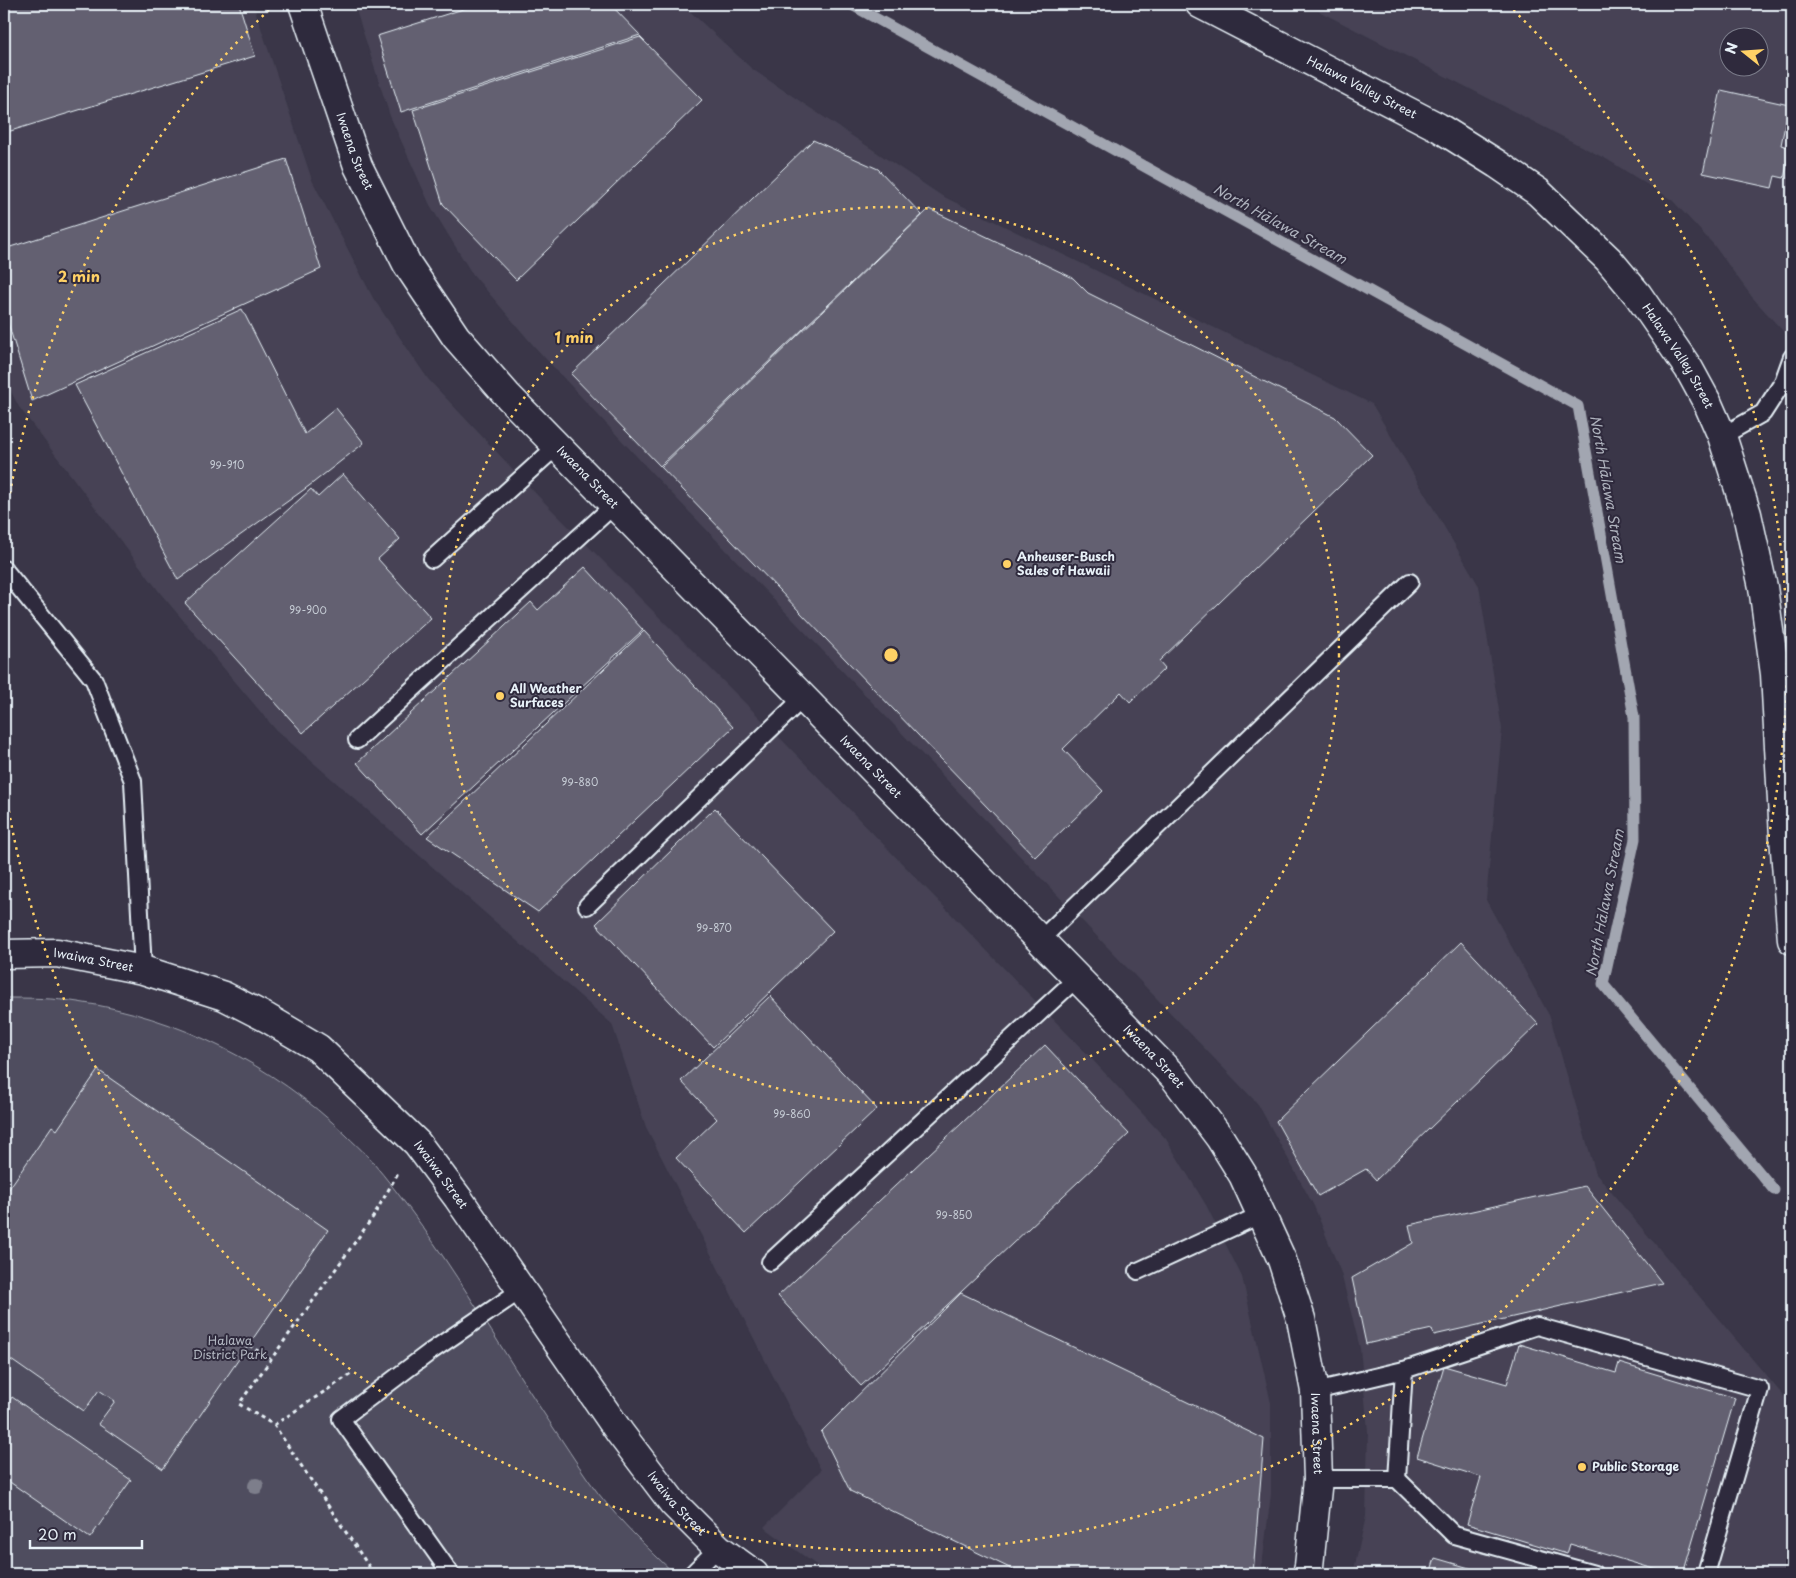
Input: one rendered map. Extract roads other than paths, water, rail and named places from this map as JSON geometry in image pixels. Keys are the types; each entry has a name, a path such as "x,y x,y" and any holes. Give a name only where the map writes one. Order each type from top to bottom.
{"street":[{"name":"Iwaena Street","path":"303,4 358,166 407,264 456,337 556,446 1174,1077 1220,1138 1243,1175 1282,1260 1301,1319 1316,1391 1318,1479 1307,1574"},
{"name":"Halawa Valley Street","path":"1200,4 1438,128 1538,192 1608,260 1638,296 1689,369 1708,404 1722,436 1747,514 1763,587 1775,674 1788,837 1792,940"},
{"name":"Iwaiwa Street","path":"4,954 57,953 143,970 224,996 267,1018 318,1048 417,1143 458,1198 620,1432 672,1503 718,1548 754,1574"}],"lane":[{"path":"1722,436 1763,413 1783,382 1792,357"},
{"path":"432,559 556,446"},
{"path":"358,740 614,504"},
{"path":"4,569 94,680 133,781 143,970"},
{"path":"1040,940 1410,582"},
{"path":"588,906 803,698"},
{"path":"770,1262 1077,978"},
{"path":"1138,1271 1262,1214"},
{"path":"451,1574 341,1419 430,1352 521,1290"},
{"path":"1316,1391 1404,1370 1537,1326 1760,1389 1706,1574"},
{"path":"1397,1479 1404,1370"},
{"path":"1318,1479 1397,1479 1454,1535 1594,1574"},
{"path":"692,1574 718,1548"}],"waterway":[{"name":"North Hālawa Stream","path":"850,4 1578,406 1634,717 1635,839 1603,984 1774,1190"}],"place":[{"name":"Anheuser-Busch Sales of Hawaii","path":"1007,564"},
{"name":"All Weather Surfaces","path":"500,696"},
{"name":"Public Storage","path":"1582,1467"}],"park label":[{"name":"Halawa District Park","path":"230,1348"}]}
